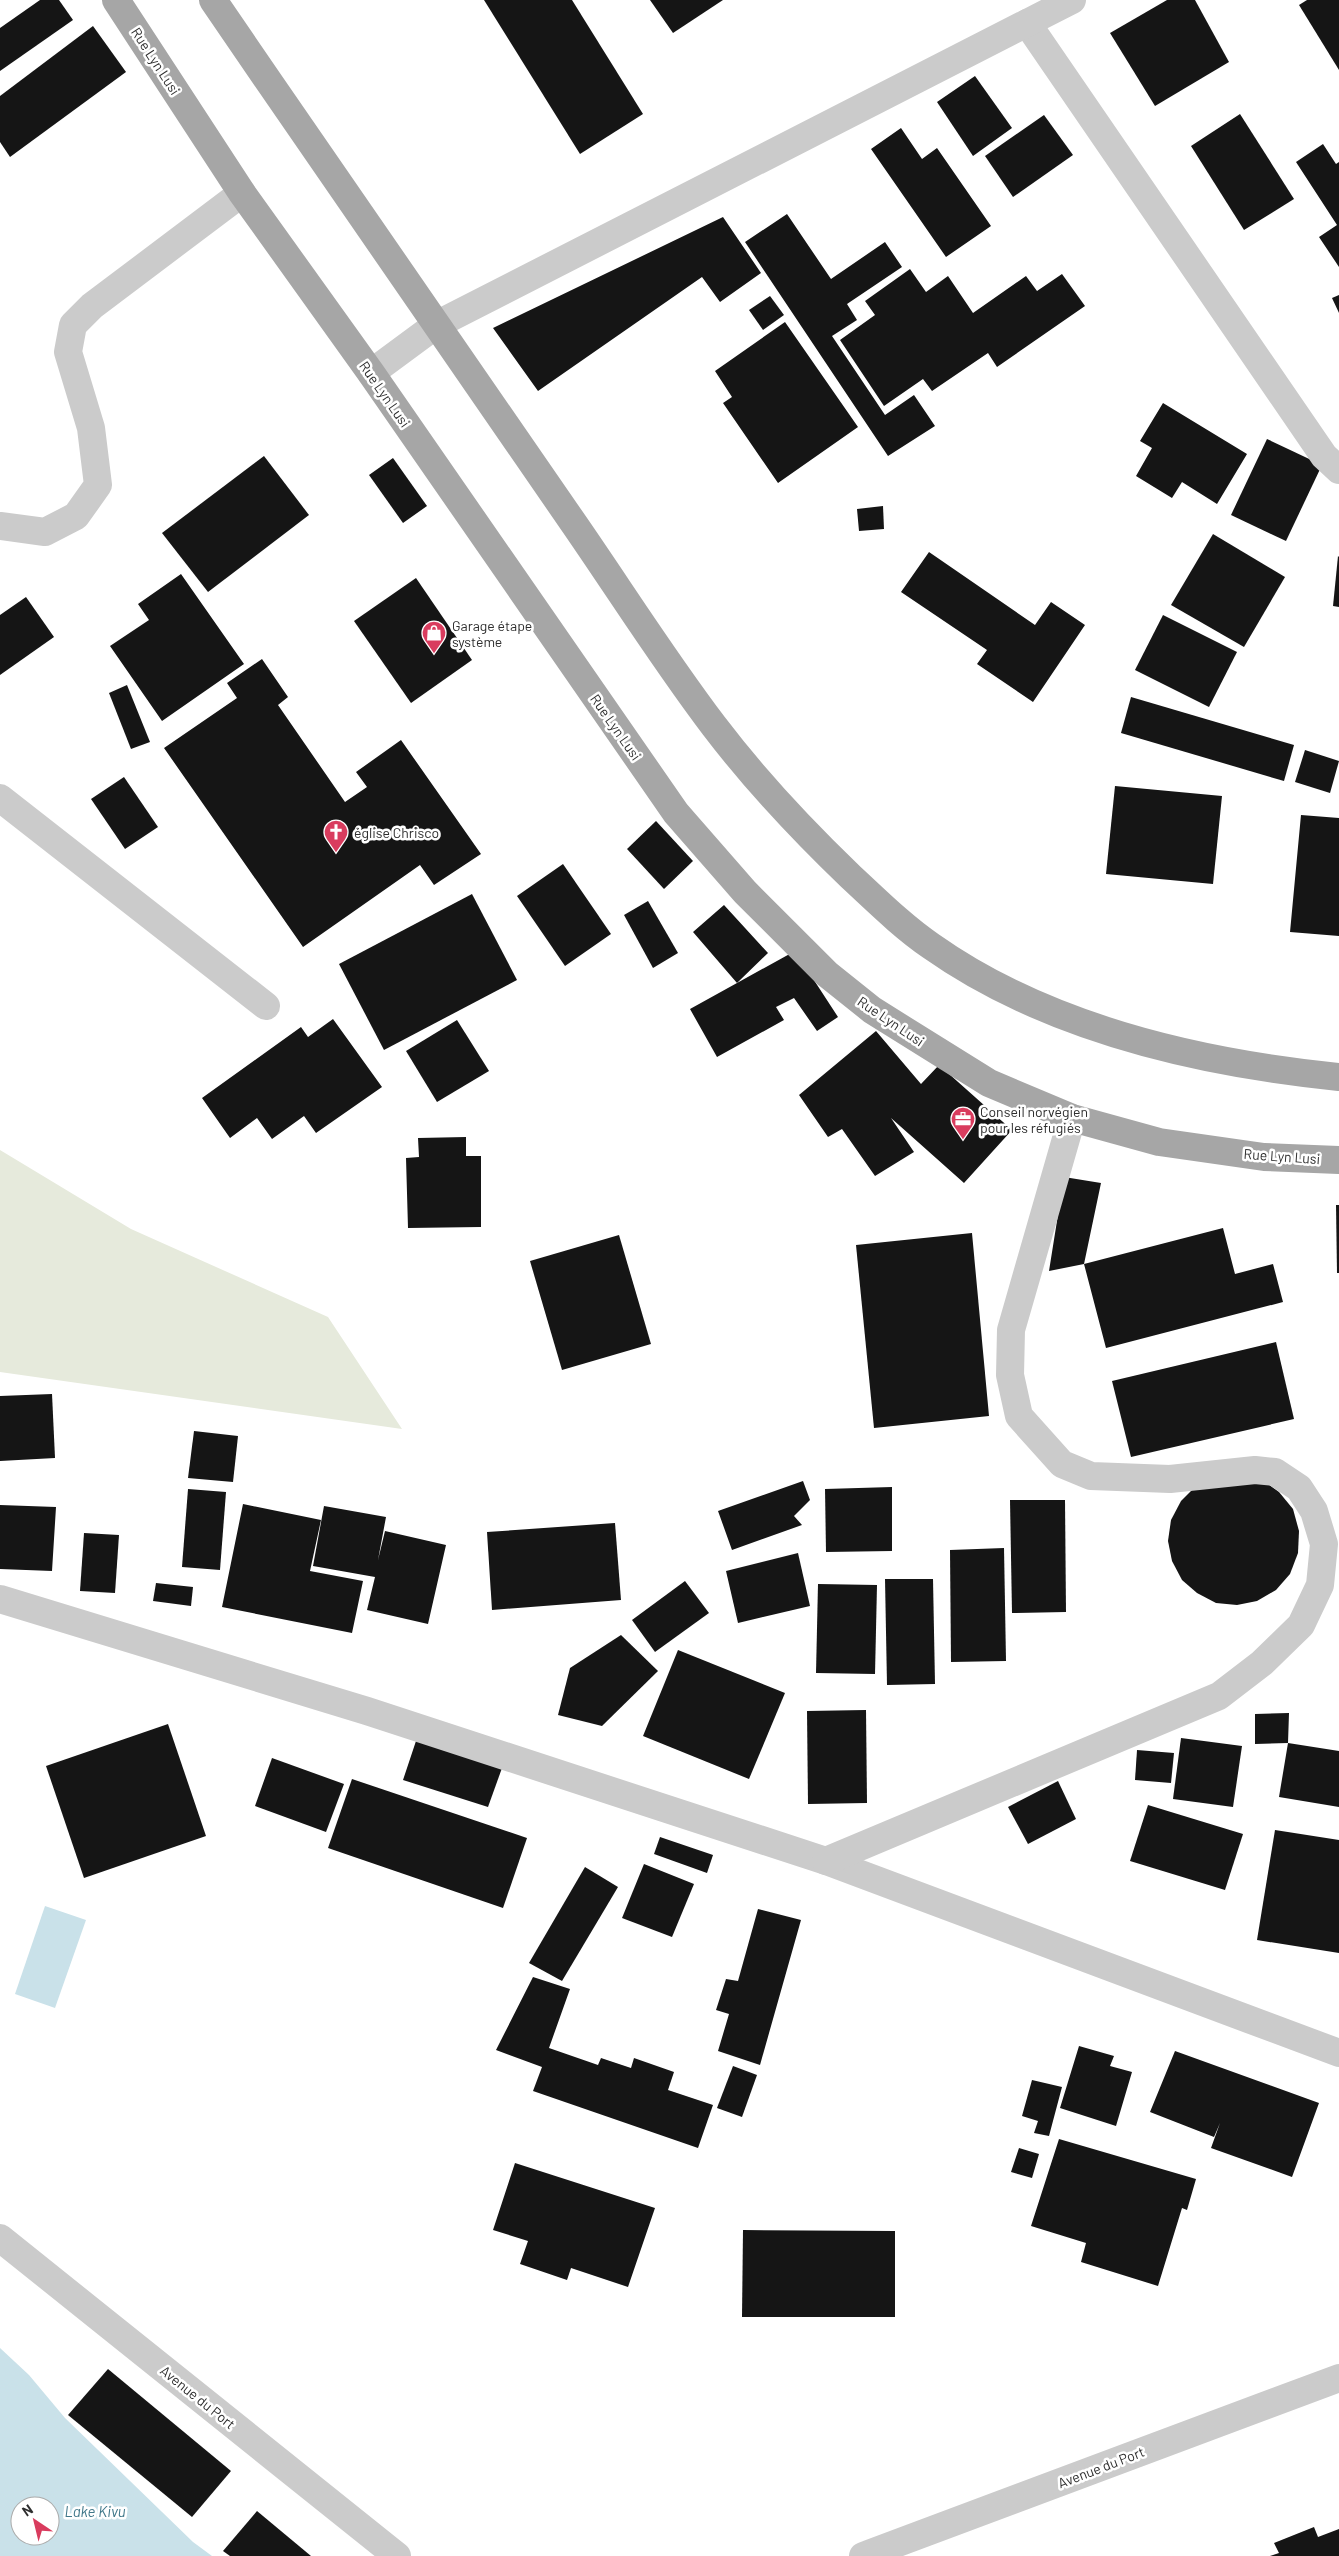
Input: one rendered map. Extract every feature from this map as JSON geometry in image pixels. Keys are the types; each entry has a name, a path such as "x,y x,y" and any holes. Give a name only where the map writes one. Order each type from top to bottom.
{"main road":[{"name":"Rue Lyn Lusi","path":"116,0 242,193 371,373 676,813 745,892 827,974 872,1010 989,1083 1072,1118 1159,1142 1264,1157 1339,1160"},
{"path":"213,0 713,724 812,840 889,913 931,946 976,974 1048,1009 1120,1034 1194,1055 1274,1070 1339,1077"}],"street":[{"path":"371,373 436,325 1072,0"},
{"path":"1027,23 1324,456 1339,470"},
{"path":"0,526 44,532 76,516 98,485 91,428 68,352 72,325 92,306 242,193"},
{"path":"0,798 266,1006"},
{"path":"826,1861 1219,1696 1262,1663 1301,1625 1320,1585 1324,1544 1314,1512 1298,1488 1275,1472 1255,1470 1170,1478 1091,1476 1062,1464 1019,1416 1010,1375 1011,1330 1072,1118"},
{"path":"0,1599 367,1711 826,1861 1339,2053"},
{"name":"Avenue du Port","path":"0,2238 397,2556"},
{"name":"Avenue du Port","path":"864,2556 1339,2378"}],"shaded area":[{"path":"0,1150 131,1229 328,1317 402,1429 0,1372"}],"water":[{"path":"45,1906 86,1920 55,2008 15,1994"},
{"name":"Lake Kivu","path":"0,2348 29,2375 65,2418 193,2542 212,2556 0,2556"}],"building":[{"path":"40,0 59,0 73,20 0,71 0,28"},
{"path":"484,0 572,0 643,114 580,154"},
{"path":"650,0 723,0 673,33"},
{"path":"1167,0 1195,0 1229,62 1155,106 1110,33"},
{"path":"1307,0 1339,0 1339,70 1299,5"},
{"path":"93,26 126,72 10,157 0,142 0,96"},
{"path":"975,76 1012,128 973,156 937,102"},
{"path":"1240,114 1294,199 1244,230 1191,146"},
{"path":"1044,115 1073,155 1013,197 985,156"},
{"path":"901,128 922,159 937,148 991,226 946,257 871,149"},
{"path":"1323,144 1336,164 1339,162 1339,267 1319,237 1337,225 1296,162"},
{"path":"787,214 831,279 885,242 902,267 847,304 857,320 832,336 885,415 914,395 935,426 888,456 745,242"},
{"path":"723,217 761,273 720,302 702,277 538,391 493,328"},
{"path":"910,269 926,292 948,276 973,313 1026,276 1037,291 1062,274 1085,306 997,367 988,353 932,391 923,379 884,406 840,340 875,315 865,301"},
{"path":"1339,295 1339,313 1332,298"},
{"path":"770,296 784,315 763,330 749,310"},
{"path":"785,322 858,427 778,483 723,403 732,397 715,371"},
{"path":"1163,403 1247,454 1217,504 1182,482 1172,498 1136,476 1152,448 1140,441"},
{"path":"1267,439 1322,465 1286,541 1231,515"},
{"path":"264,456 309,515 208,592 162,533"},
{"path":"393,458 427,506 403,523 369,475"},
{"path":"883,506 884,529 859,531 857,509"},
{"path":"1213,534 1285,577 1244,647 1171,605"},
{"path":"929,552 1035,625 1051,602 1085,625 1033,702 977,664 987,650 901,592"},
{"path":"1339,557 1339,607 1333,606"},
{"path":"181,574 244,664 162,721 110,646 149,620 138,604"},
{"path":"416,578 472,660 411,703 354,621"},
{"path":"26,597 54,637 0,675 0,615"},
{"path":"1163,615 1237,652 1209,707 1135,670"},
{"path":"262,659 288,697 278,705 345,802 367,787 356,772 401,740 481,854 434,885 420,865 303,947 164,748 237,698 227,683"},
{"path":"127,685 150,742 131,749 109,693"},
{"path":"1131,697 1294,745 1284,781 1121,733"},
{"path":"1305,750 1339,761 1330,793 1295,782"},
{"path":"124,777 158,827 125,849 91,799"},
{"path":"1115,786 1222,796 1213,884 1106,874"},
{"path":"1301,815 1339,818 1339,936 1290,932"},
{"path":"656,821 693,861 664,889 627,849"},
{"path":"563,864 611,934 565,966 517,896"},
{"path":"472,894 517,980 384,1050 339,964"},
{"path":"648,901 678,953 653,968 624,915"},
{"path":"724,905 768,953 737,983 693,932"},
{"path":"795,951 838,1017 817,1031 794,998 776,1007 784,1020 717,1057 690,1009"},
{"path":"333,1019 382,1087 316,1133 304,1116 272,1139 257,1118 230,1138 202,1098 301,1027 308,1037"},
{"path":"457,1020 489,1071 437,1102 406,1051"},
{"path":"876,1031 921,1084 939,1065 1012,1130 964,1183 891,1118 914,1152 875,1176 842,1129 828,1137 799,1095"},
{"path":"466,1137 466,1156 481,1156 481,1227 408,1228 406,1158 419,1157 418,1138"},
{"path":"1064,1177 1101,1183 1084,1264 1049,1271"},
{"path":"1336,1205 1339,1205 1339,1273 1337,1273"},
{"path":"1223,1228 1235,1274 1273,1264 1283,1302 1106,1348 1084,1264"},
{"path":"972,1233 989,1416 874,1428 856,1245"},
{"path":"619,1235 651,1344 562,1370 530,1261"},
{"path":"1276,1342 1294,1419 1131,1457 1112,1381"},
{"path":"52,1394 55,1458 0,1461 0,1396"},
{"path":"194,1431 238,1436 233,1482 188,1478"},
{"path":"1261,1479 1279,1492 1293,1509 1299,1531 1298,1553 1290,1574 1276,1590 1257,1601 1237,1605 1216,1603 1197,1593 1182,1580 1172,1561 1168,1541 1171,1520 1181,1501 1197,1485"},
{"path":"803,1481 810,1500 794,1516 802,1525 732,1550 718,1511"},
{"path":"892,1487 892,1551 826,1552 825,1489"},
{"path":"188,1489 226,1492 220,1570 182,1567"},
{"path":"1010,1500 1065,1500 1066,1612 1012,1613"},
{"path":"243,1504 321,1520 310,1571 363,1581 352,1633 222,1607"},
{"path":"0,1505 56,1507 52,1571 0,1569"},
{"path":"324,1506 386,1517 378,1560 385,1531 446,1545 428,1624 367,1610 375,1577 313,1566"},
{"path":"615,1523 621,1600 492,1610 487,1532"},
{"path":"84,1533 119,1535 115,1593 80,1591"},
{"path":"1004,1548 1006,1661 951,1662 950,1550"},
{"path":"798,1553 810,1606 738,1623 726,1571"},
{"path":"885,1579 933,1579 935,1684 887,1685"},
{"path":"685,1581 709,1613 655,1652 632,1620"},
{"path":"156,1583 193,1587 191,1606 153,1601"},
{"path":"818,1584 877,1585 875,1674 816,1673"},
{"path":"621,1635 658,1671 602,1726 558,1715 570,1668"},
{"path":"678,1650 785,1693 749,1779 643,1736"},
{"path":"866,1710 867,1803 808,1804 807,1711"},
{"path":"1289,1713 1288,1743 1255,1744 1255,1714"},
{"path":"168,1724 206,1836 84,1878 46,1766"},
{"path":"1181,1738 1242,1746 1233,1807 1173,1799"},
{"path":"416,1741 502,1768 488,1807 403,1780"},
{"path":"1288,1743 1339,1751 1339,1807 1279,1797"},
{"path":"1137,1750 1174,1753 1171,1783 1135,1780"},
{"path":"272,1758 344,1784 326,1832 255,1806"},
{"path":"352,1779 527,1838 503,1908 328,1848"},
{"path":"1058,1781 1076,1819 1028,1844 1008,1807"},
{"path":"1148,1805 1243,1834 1225,1890 1130,1861"},
{"path":"1275,1830 1339,1840 1339,1953 1257,1940"},
{"path":"660,1837 713,1855 707,1873 654,1854"},
{"path":"644,1864 694,1884 672,1937 622,1918"},
{"path":"585,1867 618,1887 562,1981 529,1963"},
{"path":"758,1909 801,1920 760,2065 718,2051 729,2014 716,2010 726,1979 738,1981"},
{"path":"533,1977 570,1989 549,2048 598,2065 601,2058 631,2068 634,2058 674,2072 668,2090 713,2105 698,2148 533,2091 542,2067 496,2050"},
{"path":"1079,2046 1114,2056 1110,2066 1132,2072 1116,2126 1060,2108"},
{"path":"1175,2051 1319,2103 1292,2177 1211,2148 1220,2123 1214,2137 1150,2112"},
{"path":"733,2066 757,2075 742,2117 717,2108"},
{"path":"1032,2080 1062,2087 1049,2136 1034,2133 1038,2121 1022,2116"},
{"path":"1059,2139 1196,2179 1187,2210 1182,2208 1158,2286 1081,2262 1086,2243 1031,2226"},
{"path":"1019,2148 1039,2154 1032,2178 1011,2172"},
{"path":"515,2163 655,2208 628,2287 571,2268 567,2280 520,2264 528,2241 493,2230"},
{"path":"743,2230 895,2231 895,2317 742,2317"},
{"path":"108,2369 231,2471 192,2517 68,2415"},
{"path":"257,2511 311,2556 230,2556 223,2551"},
{"path":"1314,2527 1318,2537 1339,2529 1339,2556 1270,2556 1279,2553 1274,2543"}],"place":[{"name":"Garage étape système","path":"434,654"},
{"name":"église Chrisco","path":"336,853"},
{"name":"Conseil norvégien pour les réfugiés","path":"963,1140"}]}
